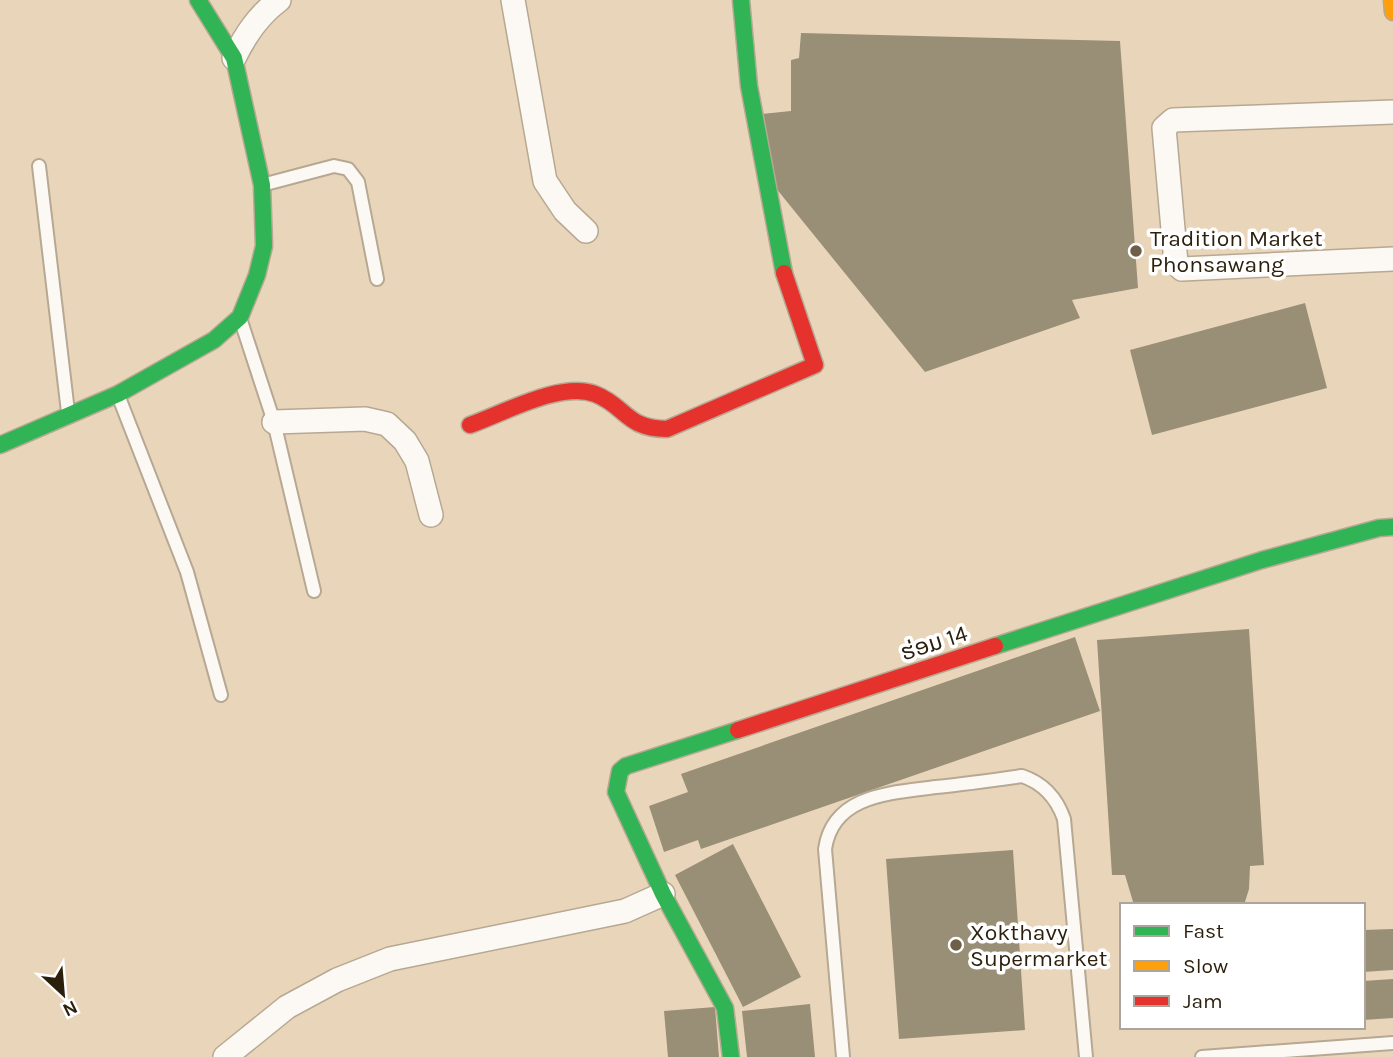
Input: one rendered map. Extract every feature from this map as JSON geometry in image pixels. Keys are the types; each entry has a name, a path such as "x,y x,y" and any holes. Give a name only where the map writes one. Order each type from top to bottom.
{"street":[{"path":"0,445 69,418 118,394 214,340 240,317 257,275 264,246 262,185 234,58 198,0"},
{"path":"234,58 246,34 263,13 279,0"},
{"path":"513,0 545,181 565,211 586,231"},
{"path":"470,425 567,389 596,394 646,429 667,429 815,365 780,261 772,222 749,86 741,0"},
{"path":"1392,0 1393,12"},
{"path":"1393,112 1173,120 1164,128 1176,263 1182,269 1393,259"},
{"path":"274,422 365,419 387,424 405,441 417,461 430,515"},
{"name":"ຮ່ອມ 14","path":"663,894 616,792 620,771 626,766 1262,560 1379,528 1393,527"},
{"path":"225,1057 287,1007 337,980 390,959 625,911 663,894 725,1008 731,1057"}],"lane":[{"path":"39,166 69,418"},
{"path":"262,185 334,166 348,169 358,182 377,279"},
{"path":"240,317 274,422 314,591"},
{"path":"118,394 187,572 221,695"},
{"path":"843,1057 825,849 830,828 849,808 877,795 1022,776 1044,787 1060,808 1064,819 1086,1057"},
{"path":"1202,1057 1393,1043"}],"building":[{"path":"801,33 1120,41 1138,288 1072,300 1080,318 925,372 775,187 761,114 791,111 791,60 799,58"},
{"path":"1305,303 1327,388 1152,435 1130,350"},
{"path":"1249,629 1264,865 1250,866 1249,889 1245,903 1133,903 1125,875 1112,875 1097,640"},
{"path":"1075,637 1100,711 701,849 698,840 664,852 649,806 688,792 681,774"},
{"path":"733,844 801,977 743,1007 675,875"},
{"name":"Xokthavy Supermarket","path":"1013,850 1025,1030 899,1039 886,859"},
{"path":"1393,929 1393,970 1365,972 1365,930"},
{"path":"1393,979 1393,1018 1365,1020 1365,981"},
{"path":"810,1004 815,1057 747,1057 742,1011"},
{"path":"715,1007 719,1057 668,1057 664,1011"}],"traffic: fast":[{"path":"0,445 118,394 214,340 240,317 257,275 264,246 262,185 234,58 198,0"},
{"path":"741,0 749,86 784,273"},
{"path":"995,646 1262,560 1379,528 1393,527"},
{"path":"731,1057 725,1008 663,894 616,792 620,771 626,766 738,730"}],"traffic: slow":[{"path":"1392,0 1393,12"}],"traffic: jam":[{"path":"470,425 532,400 581,391 605,399 643,425 667,429 815,365 784,273"},
{"path":"738,730 995,646"}],"place":[{"name":"Tradition Market Phonsawang","path":"1136,251"},
{"name":"Xokthavy Supermarket","path":"956,945"}]}
